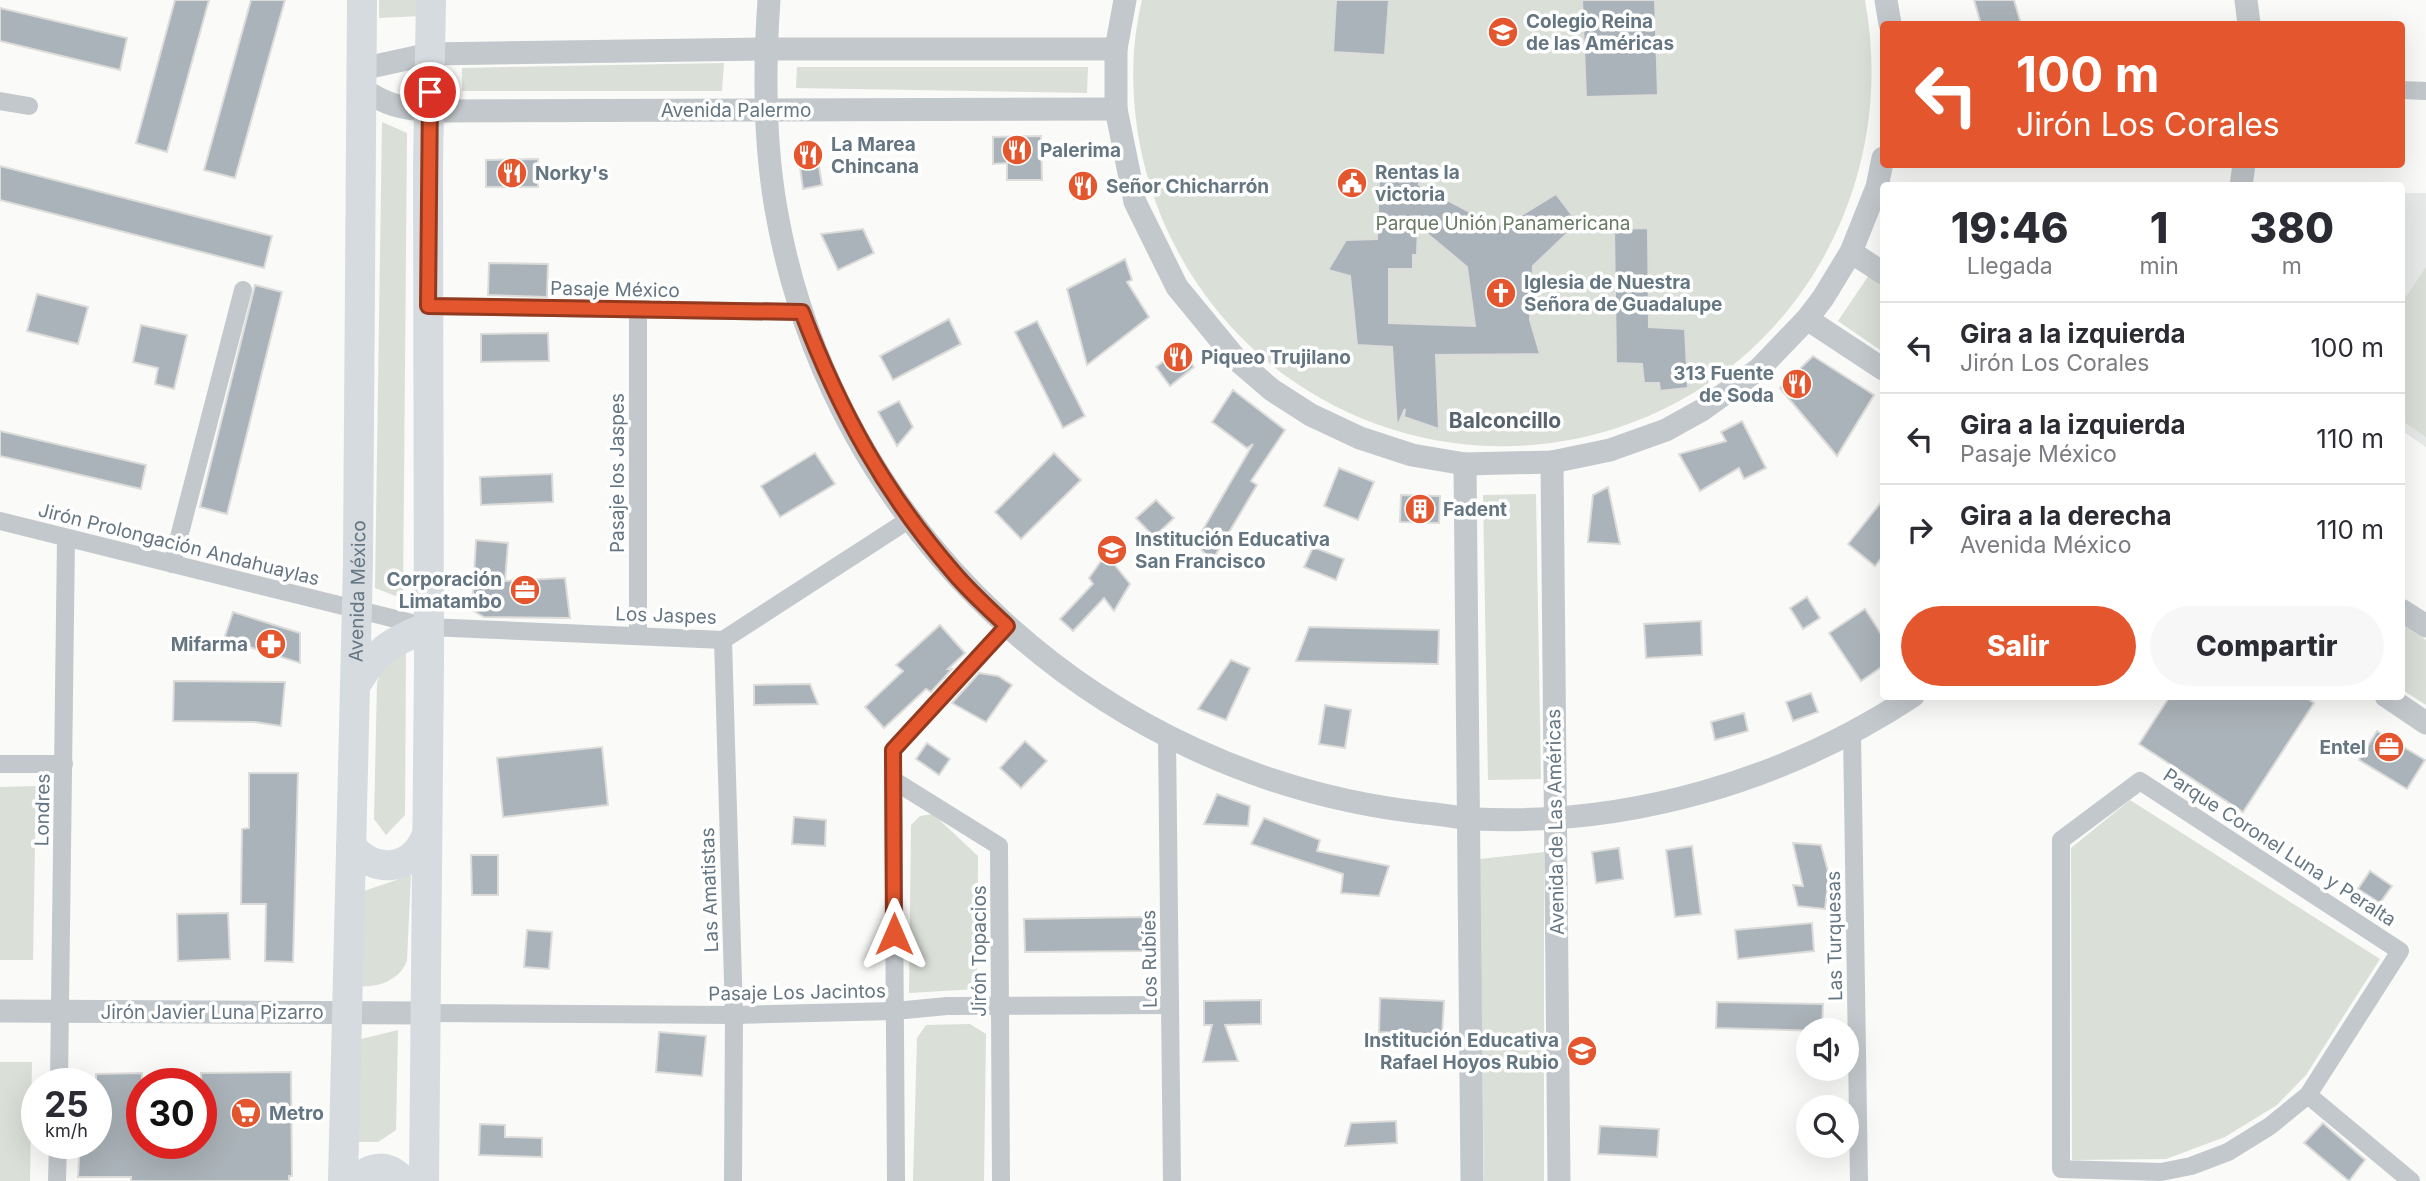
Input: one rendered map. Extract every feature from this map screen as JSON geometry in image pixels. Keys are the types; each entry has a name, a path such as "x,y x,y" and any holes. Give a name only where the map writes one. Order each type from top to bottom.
{"main road":[{"name":"Avenida México","path":"343,1181 357,610 362,0"},
{"path":"424,1181 431,0"},
{"path":"355,686 369,663 388,645 428,627"},
{"path":"351,846 366,860 390,865 412,856 426,837"},
{"path":"356,1181 370,1170 383,1167 394,1172 403,1181"}],"street":[{"path":"769,0 766,109 769,161 777,212 802,312 842,409 879,474 910,519 956,575 1007,626 1060,670 1101,699 1167,737 1220,762 1276,782 1389,809 1468,818 1556,818 1636,807 1723,787 1767,771 1852,733 1906,700"},
{"path":"1125,0 1116,49 1116,109 1135,202 1177,287 1237,360 1272,390 1311,415 1360,438 1412,454 1465,464 1552,463 1610,450 1685,420 1759,369 1807,319 1851,253 1877,187 1881,168"},
{"path":"1886,0 1890,21"},
{"path":"2246,0 2249,21"},
{"path":"361,79 430,54 766,49 1116,49"},
{"name":"Avenida Palermo","path":"361,79 379,101 397,108 430,111 1116,109"},
{"path":"2405,90 2426,91"},
{"path":"0,101 29,106"},
{"path":"1851,253 1880,271"},
{"path":"172,564 243,290"},
{"name":"Pasaje México","path":"428,306 802,312"},
{"name":"Pasaje los Jaspes","path":"638,311 638,636"},
{"path":"1807,319 1880,367"},
{"name":"Avenida de Las Américas","path":"1552,463 1559,1181"},
{"path":"1465,464 1472,1181"},
{"name":"Los Jaspes","path":"428,627 723,640 910,519"},
{"name":"Jirón Prolongación Andahuaylas","path":"0,522 428,627"},
{"name":"Londres","path":"59,1068 66,538"},
{"path":"2405,613 2426,626"},
{"path":"896,1181 893,750 1007,626"},
{"name":"Las Amatistas","path":"723,640 734,1015 733,1181"},
{"path":"2392,700 2426,723"},
{"name":"Las Turquesas","path":"1852,733 1859,1181"},
{"name":"Los Rubíes","path":"1167,737 1172,1181"},
{"path":"0,764 64,764"},
{"name":"Jirón Topacios","path":"893,780 999,846 1001,1181"},
{"name":"Parque Coronel Luna y Peralta","path":"2140,781 2400,951 2308,1095 2270,1126 2228,1152 2191,1166 2161,1172 2061,1169 2061,840 2140,781"},
{"name":"Pasaje Los Jacintos","path":"425,1013 734,1015 895,1011 947,1006 1170,1005"},
{"name":"Jirón Javier Luna Pizarro","path":"0,1011 425,1013"},
{"path":"2308,1095 2411,1181"},
{"path":"57,1181 58,1159"}],"shaded area":[{"path":"2405,193 2426,193 2426,447 2405,433"}],"green space":[{"path":"379,0 421,0 421,16 379,18"},
{"name":"Parque Unión Panamericana","path":"1142,0 1865,0 1871,81 1861,159 1837,232 1798,297 1747,353 1685,398 1613,429 1532,445 1477,445 1424,438 1346,412 1298,384 1254,350 1199,287 1159,211 1141,152 1136,122 1134,60"},
{"path":"724,63 722,91 462,91 462,68"},
{"path":"797,67 1088,67 1087,93 796,88"},
{"path":"382,122 407,133 403,599 375,588"},
{"path":"2426,267 2426,437 2405,423 2405,298"},
{"path":"1869,275 1880,282 1880,350 1838,321"},
{"path":"1536,494 1541,779 1488,780 1483,495"},
{"path":"2405,627 2426,640 2426,705 2405,692"},
{"path":"406,646 405,815 386,835 374,819 377,683 385,662"},
{"path":"36,786 33,960 0,960 0,787"},
{"path":"2130,800 2380,959 2306,1075 2277,1105 2225,1137 2166,1159 2072,1160 2071,848"},
{"path":"933,814 978,856 977,989 909,993 911,825 920,816"},
{"path":"1544,852 1544,1181 1484,1181 1479,859"},
{"path":"411,875 407,960 404,967 395,977 382,984 360,986 361,892"},
{"path":"970,1024 986,1034 984,1181 913,1181 917,1038 926,1025"},
{"path":"398,1030 396,1130 378,1142 353,1142 357,1040"},
{"path":"0,1062 32,1062 32,1068 21,1068 21,1159 30,1159 30,1181 0,1181"}],"building":[{"path":"175,0 209,0 167,152 136,143"},
{"path":"251,0 285,0 235,178 204,170"},
{"path":"1336,0 1389,0 1385,55 1333,52"},
{"path":"1582,0 1655,0 1658,95 1586,97"},
{"path":"1974,0 2014,0 2020,21 1980,21"},
{"path":"0,8 127,38 120,70 0,41"},
{"name":"Palerima","path":"1041,136 1042,180 1007,180 1007,163 993,164 993,137"},
{"path":"815,142 822,185 803,189 797,145"},
{"name":"Norky's","path":"538,159 538,187 486,187 486,160"},
{"path":"0,166 272,236 264,268 0,200"},
{"name":"Señor Chicharrón","path":"1092,174 1097,192 1074,199 1069,181"},
{"path":"1379,180 1419,180 1419,185 1494,225 1507,224 1556,194 1578,223 1533,266 1530,320 1540,354 1436,355 1439,429 1404,417 1405,409 1397,427 1392,347 1357,345 1350,276 1328,270 1346,240 1377,239","holes":["1418,226 1467,267 1475,326 1389,323 1389,269 1413,269 1413,255 1417,255"]},
{"path":"1648,228 1649,327 1685,329 1688,388 1660,391 1659,383 1644,383 1642,364 1616,363 1614,229"},
{"path":"863,229 874,253 838,270 821,234"},
{"path":"1125,259 1132,280 1127,282 1149,317 1087,365 1067,289"},
{"path":"489,263 548,264 547,297 488,295"},
{"path":"255,285 282,292 227,514 200,507"},
{"path":"37,294 88,307 78,344 27,331"},
{"path":"949,319 961,344 893,380 880,356"},
{"path":"1037,321 1085,416 1063,428 1015,332"},
{"path":"141,325 187,335 174,389 155,384 158,368 133,362"},
{"path":"548,333 549,361 481,362 481,334"},
{"path":"1180,349 1194,367 1170,386 1156,367"},
{"path":"1813,356 1874,395 1837,456 1780,388"},
{"path":"1233,390 1285,430 1251,481 1257,485 1212,561 1195,543 1253,444 1247,448 1212,422"},
{"path":"899,401 913,427 897,446 878,412"},
{"path":"1742,421 1766,468 1744,479 1739,468 1700,491 1679,454 1726,441 1721,432"},
{"path":"0,431 146,465 141,489 0,456"},
{"path":"815,453 835,484 780,517 761,486"},
{"path":"1054,453 1081,480 1021,539 995,512"},
{"path":"1339,468 1374,482 1358,520 1324,506"},
{"path":"552,474 553,502 481,505 480,477"},
{"path":"1608,487 1620,544 1588,542 1593,495"},
{"name":"Fadent","path":"1401,495 1440,496 1439,523 1400,522"},
{"path":"1156,500 1174,518 1154,537 1136,518"},
{"path":"1880,504 1880,560 1875,566 1848,544"},
{"path":"476,540 508,543 505,581 565,578 570,618 484,617 472,610"},
{"path":"1313,547 1344,559 1336,580 1304,567"},
{"path":"1106,554 1130,584 1114,611 1104,598 1073,631 1060,619 1093,584 1089,578"},
{"path":"1807,597 1820,618 1803,629 1790,608"},
{"path":"1865,609 1880,632 1880,668 1861,681 1829,633"},
{"path":"233,612 300,633 300,663 224,639"},
{"path":"1701,621 1702,655 1646,658 1644,624"},
{"path":"940,625 965,653 948,669 952,669 931,692 926,689 884,728 865,707 903,671 896,665"},
{"path":"1309,627 1439,630 1438,664 1296,661"},
{"path":"1231,660 1250,668 1226,720 1198,709"},
{"path":"979,673 998,676 1012,685 986,722 952,703"},
{"path":"174,681 285,682 281,726 255,722 173,721"},
{"path":"810,684 818,704 754,705 754,685"},
{"path":"1811,693 1818,712 1793,721 1786,702"},
{"path":"2167,700 2310,700 2314,703 2243,812 2139,744"},
{"path":"1325,705 1351,710 1345,748 1319,744"},
{"path":"1744,713 1748,731 1715,740 1711,722"},
{"path":"2377,731 2425,760 2407,789 2359,760"},
{"path":"1025,741 1047,761 1021,788 1000,768"},
{"path":"927,743 950,759 939,775 916,759"},
{"path":"602,747 608,805 503,817 497,758"},
{"path":"249,773 298,773 293,962 265,961 266,904 241,904 242,829 249,828"},
{"path":"1217,794 1250,806 1248,826 1204,824"},
{"path":"794,817 826,820 825,846 792,844"},
{"path":"1264,818 1320,840 1317,851 1389,866 1379,896 1341,893 1343,874 1251,844"},
{"path":"1793,843 1821,845 1829,875 1825,909 1798,906 1793,885 1803,886"},
{"path":"1692,846 1701,914 1675,917 1666,850"},
{"path":"1619,848 1623,879 1596,883 1592,852"},
{"path":"471,855 498,855 498,895 472,895"},
{"path":"2370,871 2392,886 2380,903 2358,889"},
{"path":"228,913 230,959 178,961 177,914"},
{"path":"1144,917 1144,951 1025,952 1024,919"},
{"path":"1812,923 1814,951 1738,959 1735,930"},
{"path":"527,930 552,932 549,969 524,967"},
{"path":"1380,998 1444,1001 1442,1035 1379,1032"},
{"path":"1261,1000 1261,1024 1225,1025 1238,1061 1203,1062 1212,1025 1204,1025 1204,1001"},
{"path":"1717,1002 1823,1004 1822,1018 1796,1018 1796,1030 1716,1028"},
{"path":"659,1032 706,1036 702,1076 656,1072"},
{"name":"Metro","path":"291,1072 292,1176 289,1176 289,1181 131,1181 131,1177 78,1177 79,1159 112,1159 112,1074 126,1073 126,1159 217,1159 217,1073"},
{"path":"1396,1121 1397,1143 1345,1146 1351,1123"},
{"path":"2323,1123 2365,1160 2349,1181 2304,1143"},
{"path":"480,1124 505,1125 505,1137 542,1138 542,1157 479,1155"},
{"path":"1600,1126 1659,1129 1657,1157 1598,1154"}],"place":[{"name":"Colegio Reina de las Américas","path":"1503,32"},
{"name":"Palerima","path":"1017,150"},
{"name":"La Marea Chincana","path":"808,155"},
{"name":"Norky's","path":"512,173"},
{"name":"Rentas la victoria","path":"1352,183"},
{"name":"Señor Chicharrón","path":"1083,186"},
{"name":"Iglesia de Nuestra Señora de Guadalupe","path":"1501,293"},
{"name":"Piqueo Trujilano","path":"1178,357"},
{"name":"313 Fuente de Soda","path":"1797,384"},
{"name":"Fadent","path":"1420,509"},
{"name":"Institución Educativa San Francisco","path":"1112,550"},
{"name":"Corporación Limatambo","path":"525,590"},
{"name":"Mifarma","path":"271,644"},
{"name":"Entel","path":"2389,747"},
{"name":"Institución Educativa Rafael Hoyos Rubio","path":"1582,1051"},
{"name":"Metro","path":"246,1113"}],"district":[{"name":"Balconcillo","path":"1505,421"}],"route":[{"path":"430,92 428,306 802,312 842,409 885,484 956,575 1007,626 893,750 894,934"}]}
